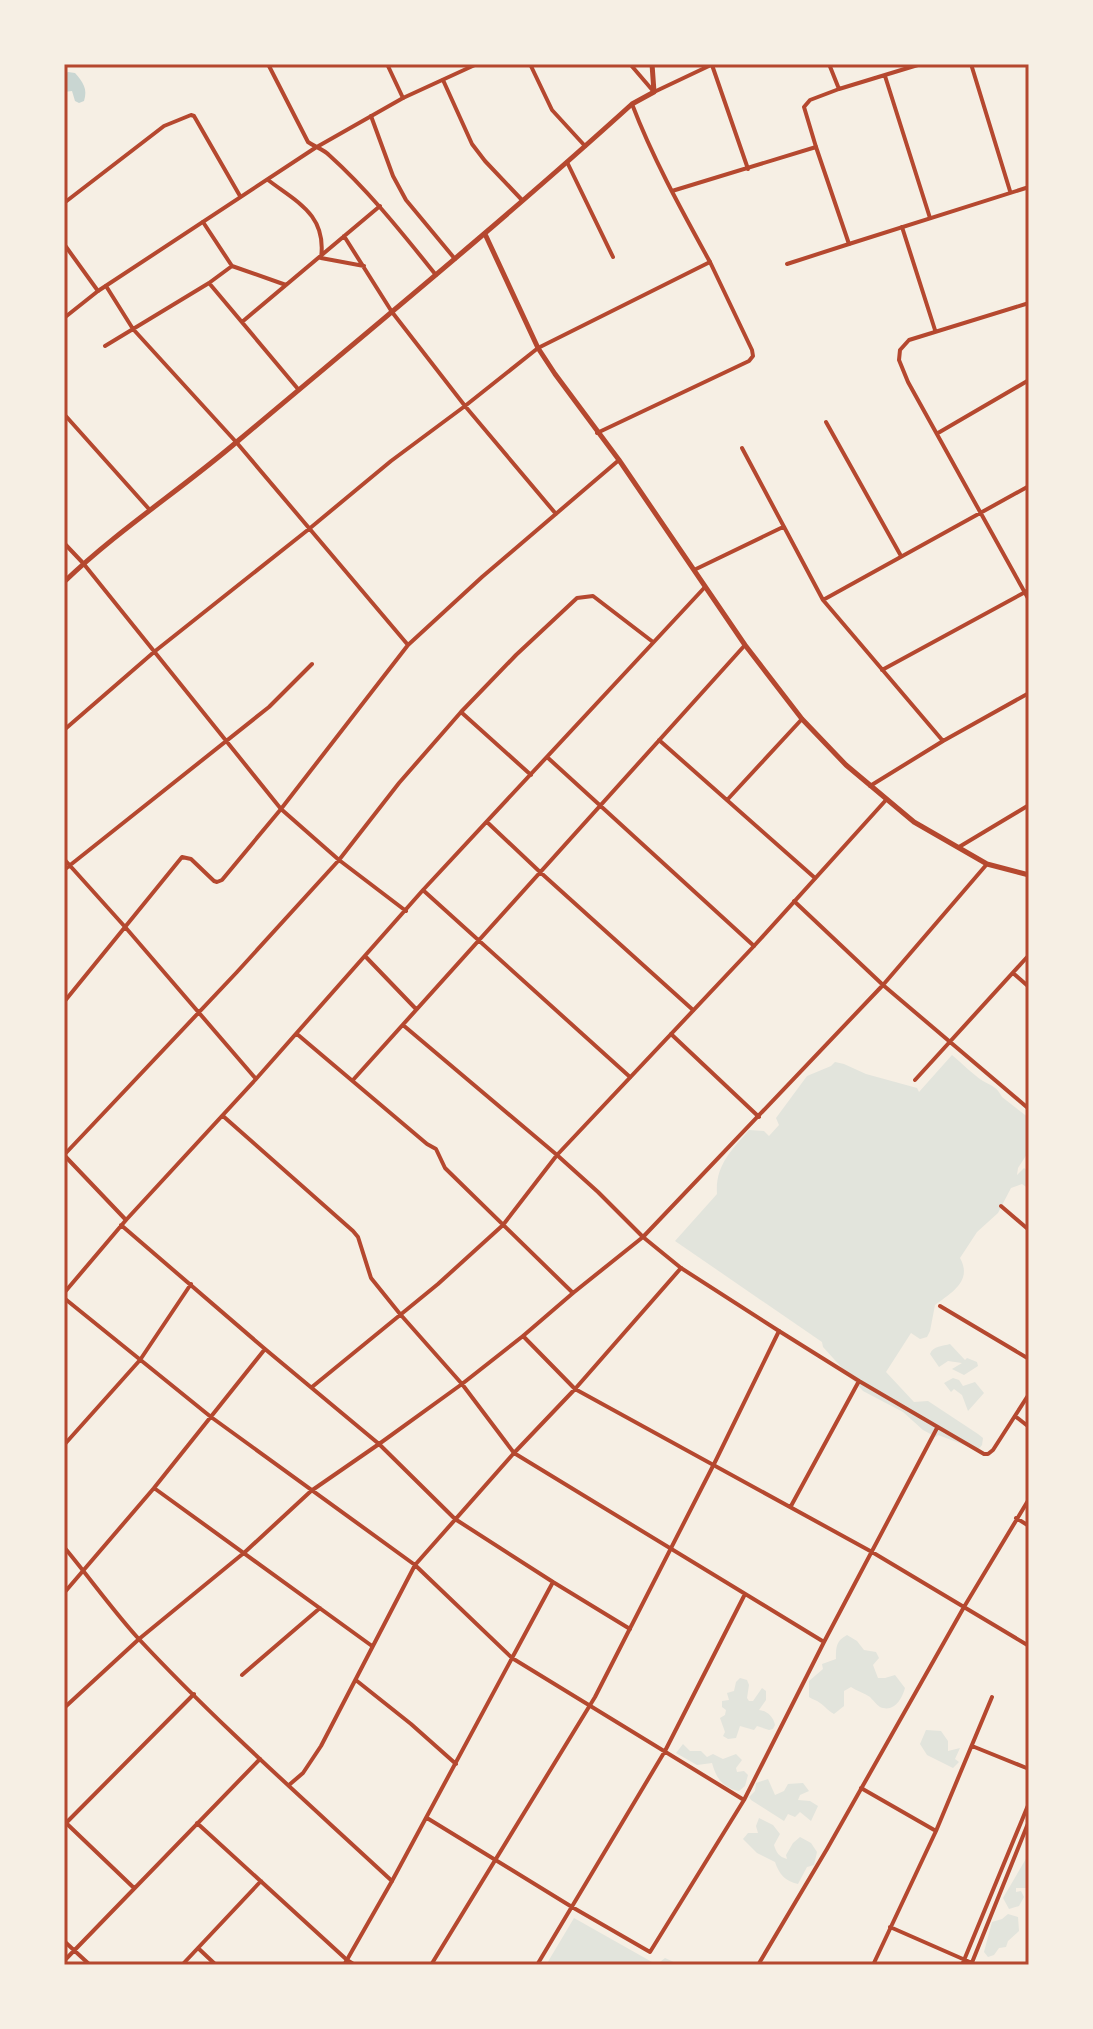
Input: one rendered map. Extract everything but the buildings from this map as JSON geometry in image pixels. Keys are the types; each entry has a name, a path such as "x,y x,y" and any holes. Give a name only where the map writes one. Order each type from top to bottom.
{"main road":[{"path":"64,582 149,509 237,443 485,234 632,104 654,92 652,64"},
{"path":"485,234 538,348 619,460 745,645 802,719 870,786 914,822 987,864 1029,875"}],"street":[{"path":"268,64 306,139 315,148 328,153 380,206 436,275"},
{"path":"387,64 403,98"},
{"path":"64,318 98,291 315,148 403,98 477,64"},
{"path":"530,64 552,110 585,146"},
{"path":"630,64 654,92 712,64 748,169"},
{"path":"829,64 839,89"},
{"path":"849,244 804,107 806,103 839,89 921,64"},
{"path":"971,64 1010,191"},
{"path":"885,76 930,219"},
{"path":"443,80 472,144 522,201"},
{"path":"597,433 749,361 753,356 710,262 643,133 632,104"},
{"path":"64,203 164,126 191,115 240,196"},
{"path":"371,116 393,176 406,200 455,259"},
{"path":"672,191 816,147"},
{"path":"567,162 613,257"},
{"path":"268,180 301,204 316,220 322,235 321,258"},
{"path":"787,264 1029,187"},
{"path":"242,322 380,206"},
{"path":"203,222 232,266 286,286"},
{"path":"902,227 935,330"},
{"path":"344,236 392,312 465,406 556,514"},
{"path":"64,244 98,291"},
{"path":"321,258 364,266"},
{"path":"64,730 154,652 391,461 538,348 710,262"},
{"path":"105,346 232,266"},
{"path":"209,283 298,389"},
{"path":"106,286 133,329 237,443 408,645"},
{"path":"1029,303 909,340 900,350 899,360 908,382 1027,591 1029,600"},
{"path":"937,434 1029,380"},
{"path":"64,414 149,509"},
{"path":"826,422 901,556"},
{"path":"742,448 823,600 943,741"},
{"path":"64,1002 182,857 191,859 214,881 220,881 281,809 408,645 619,460"},
{"path":"823,600 1029,486"},
{"path":"694,570 783,527"},
{"path":"64,543 281,809 339,860 406,911"},
{"path":"705,587 423,890 297,1034 121,1225 64,1296 211,1417 415,1565 512,1658 744,1800"},
{"path":"882,670 1027,591"},
{"path":"126,1220 64,1155 339,860 399,783 461,712 577,598 593,596 653,642"},
{"path":"353,1080 745,645"},
{"path":"64,870 269,707 312,664"},
{"path":"870,786 1029,693"},
{"path":"461,712 531,775"},
{"path":"727,800 802,719"},
{"path":"659,740 815,878"},
{"path":"547,757 754,946"},
{"path":"312,1387 438,1284 503,1225 557,1155 754,946 886,800"},
{"path":"957,848 1029,805"},
{"path":"487,822 693,1010"},
{"path":"64,859 256,1079"},
{"path":"64,1708 311,1491 462,1384 643,1237 883,985 987,864"},
{"path":"423,890 630,1077"},
{"path":"794,901 883,985 1029,1109"},
{"path":"915,1080 1029,955"},
{"path":"365,956 416,1010"},
{"path":"1013,973 1029,987"},
{"path":"403,1025 557,1155 643,1237 681,1268 937,1428 988,1454 1029,1394"},
{"path":"297,1034 436,1149 445,1168 573,1293"},
{"path":"671,1034 759,1117"},
{"path":"222,1116 353,1231 358,1237 371,1278 462,1384 514,1453 824,1642"},
{"path":"1001,1206 1029,1230"},
{"path":"121,1225 379,1444 455,1519 630,1629"},
{"path":"289,1785 313,1759 415,1565 681,1268"},
{"path":"64,1445 140,1360 191,1284"},
{"path":"940,1306 1029,1359"},
{"path":"431,1965 589,1706 714,1465 779,1331"},
{"path":"523,1336 575,1389 791,1506 1029,1646"},
{"path":"64,1593 154,1488 265,1349"},
{"path":"791,1506 859,1381"},
{"path":"1015,1416 1029,1427"},
{"path":"427,1818 650,1952 744,1800 937,1428"},
{"path":"154,1488 372,1646"},
{"path":"758,1965 1029,1499"},
{"path":"1016,1518 1029,1526"},
{"path":"64,1547 139,1639 260,1759 392,1881"},
{"path":"345,1962 427,1818 553,1582"},
{"path":"537,1965 665,1751 745,1594"},
{"path":"242,1675 320,1608"},
{"path":"356,1680 456,1764"},
{"path":"134,1888 65,1822 194,1694"},
{"path":"873,1965 936,1831 992,1697"},
{"path":"972,1746 1029,1769"},
{"path":"64,1961 260,1759"},
{"path":"861,1788 936,1831"},
{"path":"963,1962 1029,1803"},
{"path":"890,1927 971,1964 1029,1821"},
{"path":"197,1823 345,1962 355,1965"},
{"path":"182,1965 261,1881"},
{"path":"64,1941 90,1965"},
{"path":"198,1948 216,1965"}],"shaded area":[{"path":"75,73 82,83 84,101 75,101 72,91 64,92 64,74"},
{"path":"952,1055 1029,1118 1029,1151 1017,1175 1024,1168 1029,1172 1029,1189 1022,1184 1011,1188 998,1213 977,1232 960,1258 964,1273 962,1280 935,1305 927,1337 920,1339 911,1333 886,1372 914,1402 928,1401 983,1438 978,1450 938,1435 936,1437 903,1412 863,1391 823,1347 822,1342 675,1241 717,1194 719,1175 731,1151 749,1130 764,1131 769,1136 779,1125 776,1118 807,1076 835,1062 917,1088 919,1092"},
{"path":"950,1344 965,1360 977,1362 978,1366 964,1375 952,1369 962,1363 948,1361 939,1367 931,1351"},
{"path":"953,1378 963,1386 975,1382 984,1393 968,1411 962,1395 954,1389 951,1392 944,1383"},
{"path":"847,1635 864,1650 876,1652 879,1658 873,1665 878,1678 895,1675 905,1688 893,1707 880,1707 870,1697 851,1687 844,1691 844,1706 834,1714 809,1697 809,1681 823,1669 822,1664 836,1659 837,1645"},
{"path":"740,1678 747,1680 749,1685 749,1701 753,1701 762,1688 766,1691 766,1700 759,1710 769,1714 775,1725 769,1730 740,1726 736,1738 728,1739 723,1736 725,1732 720,1718 726,1710 722,1707 722,1701 729,1700 727,1693 734,1691"},
{"path":"926,1730 941,1731 948,1741 948,1751 960,1748 955,1759 959,1762 953,1768 927,1755 920,1744"},
{"path":"683,1744 690,1751 701,1751 707,1757 713,1754 723,1759 736,1754 742,1760 736,1768 737,1772 744,1771 748,1775 745,1786 739,1791 724,1785 712,1763 697,1765 676,1753"},
{"path":"768,1779 775,1795 784,1791 788,1784 803,1783 809,1791 800,1795 798,1800 810,1801 818,1806 811,1821 800,1812 795,1817 788,1814 784,1821 751,1800 749,1797 755,1791 756,1783"},
{"path":"759,1818 773,1825 780,1834 774,1845 782,1857 787,1859 793,1843 800,1837 811,1843 817,1852 814,1865 807,1867 798,1884 786,1879 775,1862 757,1853 743,1839 748,1833 758,1833 756,1826"},
{"path":"1027,1857 1029,1888 1016,1888 1016,1892 1021,1891 1024,1897 1019,1906 1009,1909 1003,1898"},
{"path":"1008,1914 1018,1917 1019,1931 1006,1947 999,1948 988,1957 984,1952 992,1922"},
{"path":"574,1918 652,1962 665,1958 680,1965 546,1965"}]}
